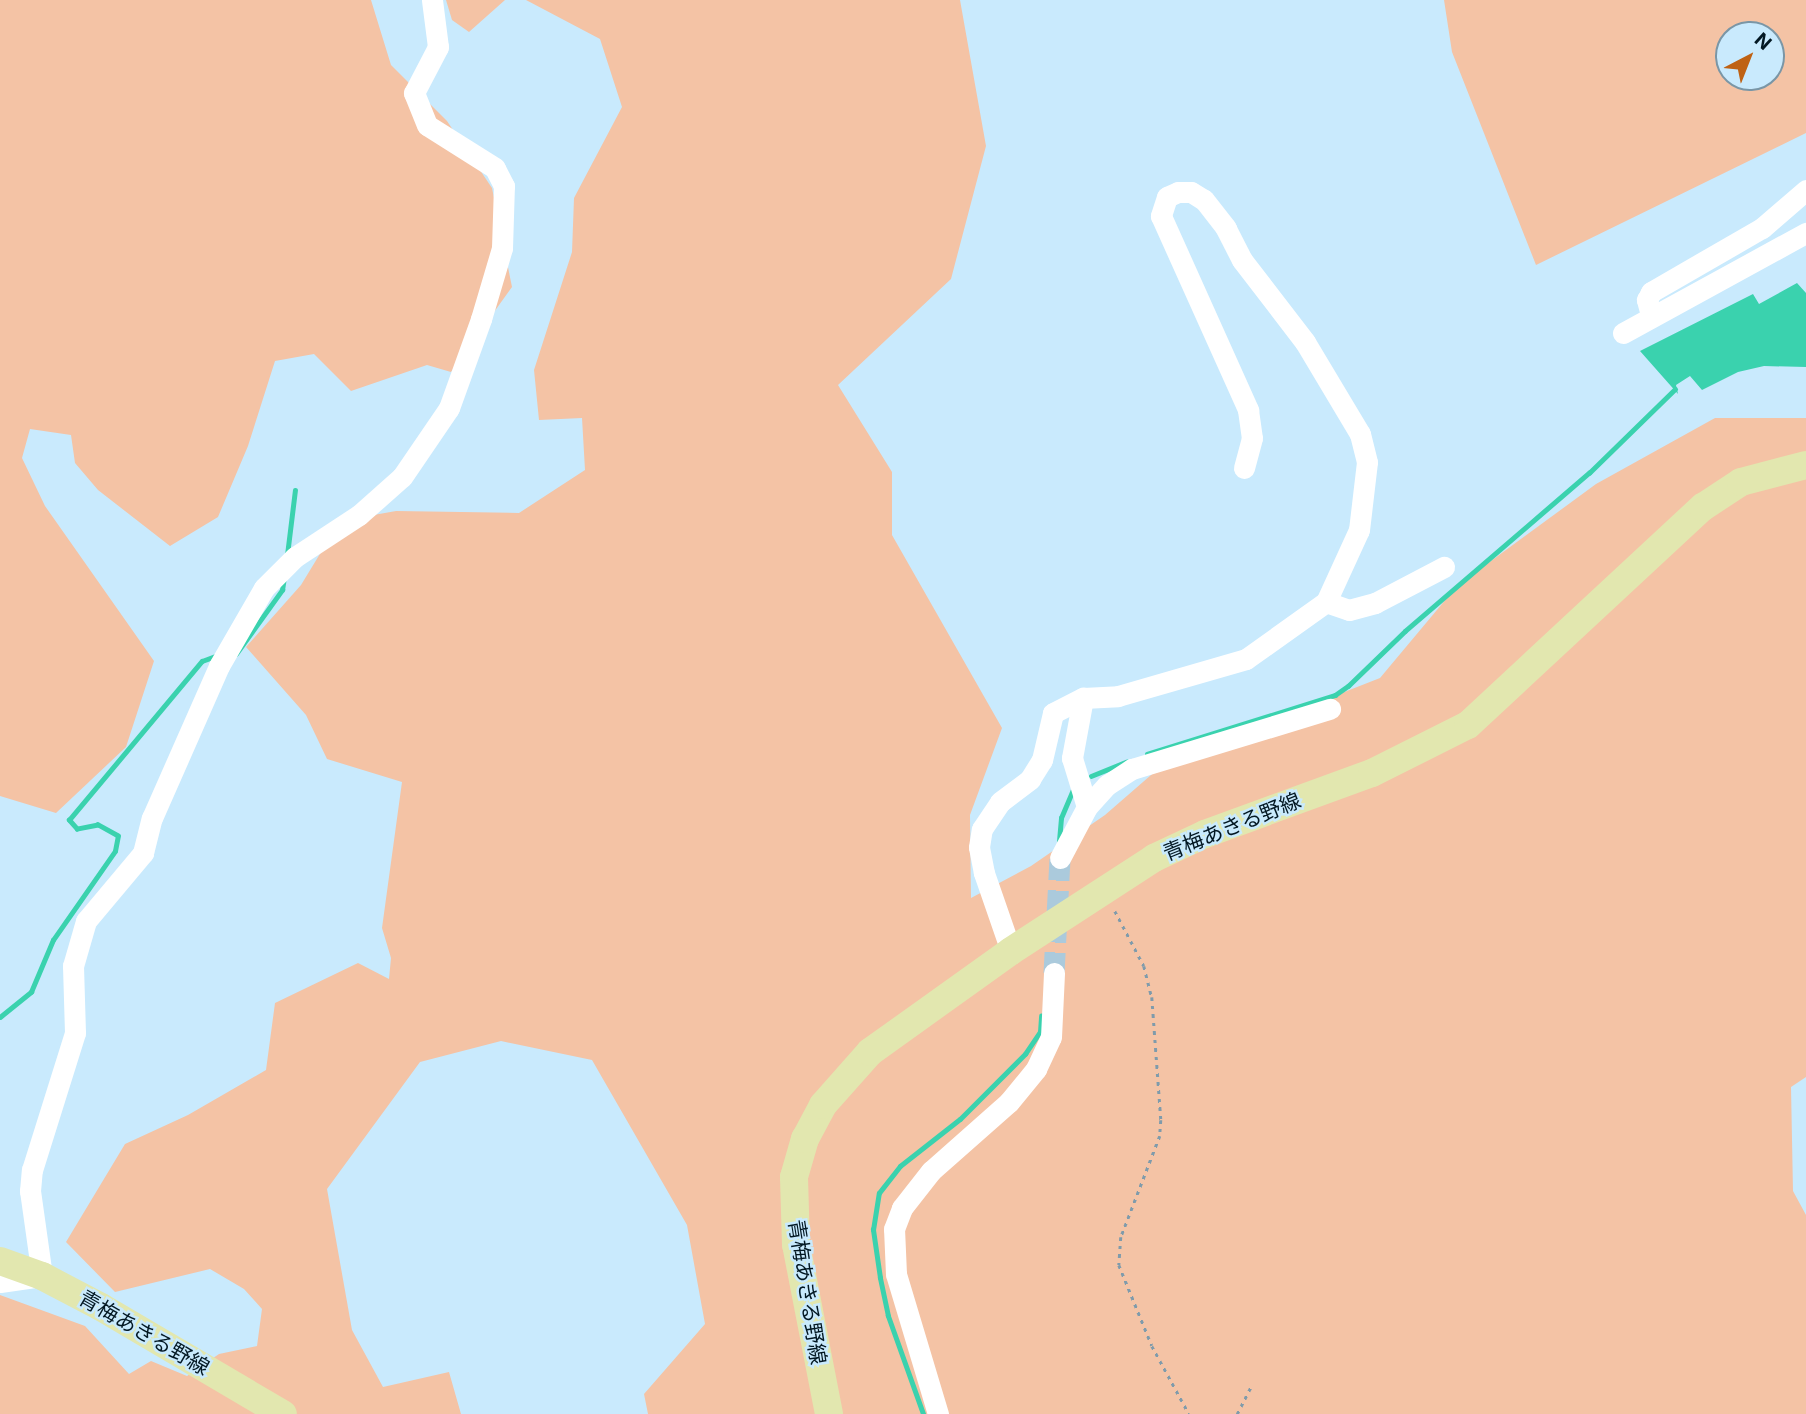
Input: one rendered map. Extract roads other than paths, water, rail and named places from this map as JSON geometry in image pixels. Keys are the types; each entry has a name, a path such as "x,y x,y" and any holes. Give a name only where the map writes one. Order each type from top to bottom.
{"main road":[{"name":"青梅あきる野線","path":"829,1414 796,1245 794,1177 805,1139 823,1105 870,1052 1011,951 1154,858 1205,834 1372,773 1468,725 1703,507 1741,482 1806,465"},
{"name":"青梅あきる野線","path":"0,1261 42,1276 283,1414"}],"street":[{"path":"0,1282 42,1276 30,1191 32,1170 75,1033 72,966 86,921 143,853 152,818 219,666 276,574 295,557 359,515 402,477 449,408 502,248 506,197 495,168 427,125 414,93 438,47 432,0"},
{"path":"1651,315 1647,300 1651,292 1762,228 1806,190"},
{"path":"1011,951 984,873 979,847 982,829 1000,802 1030,779 1042,760 1053,713 1083,698 1118,696 1166,679 1219,670 1274,642 1326,602 1359,530 1367,447 1312,352 1242,260 1226,228 1204,201 1191,192 1178,192 1167,197 1161,216 1248,410 1252,438 1244,468"},
{"path":"1623,332 1651,315 1685,302 1806,233"},
{"path":"1326,602 1349,610 1375,603 1444,567"},
{"path":"1083,698 1072,758 1087,807"},
{"path":"1060,858 1087,807 1107,785 1132,769 1330,709"},
{"path":"938,1414 897,1274 894,1229 902,1208 922,1181 1009,1102 1036,1069 1051,1037 1054,973"}],"waterway":[{"path":"1147,754 1335,695 1348,686 1405,631 1589,473 1675,389"},
{"path":"287,555 295,490"},
{"path":"236,654 282,590 284,578"},
{"path":"0,1017 31,992 53,940 115,851 118,836 98,825 77,829 69,820 202,661 216,656"},
{"path":"1091,776 1126,762"},
{"path":"1059,841 1061,818 1074,788"},
{"path":"923,1414 888,1316 880,1278 873,1230 879,1193 900,1166 960,1119 1025,1054 1040,1032 1041,1016"}],"tunnel":[{"path":"1054,973 1060,858"}]}
